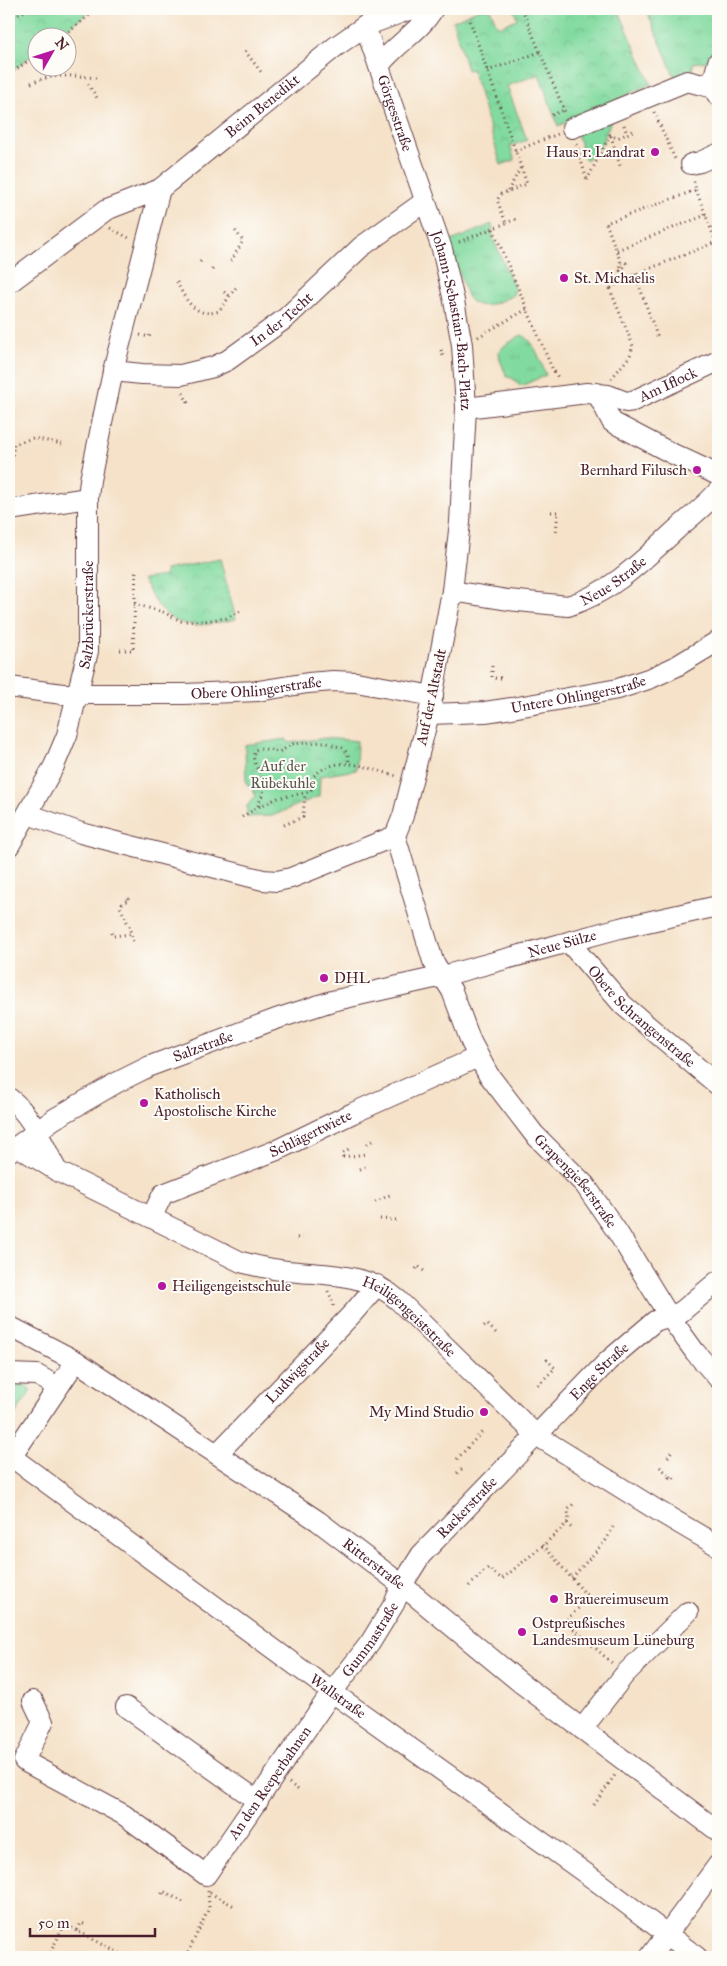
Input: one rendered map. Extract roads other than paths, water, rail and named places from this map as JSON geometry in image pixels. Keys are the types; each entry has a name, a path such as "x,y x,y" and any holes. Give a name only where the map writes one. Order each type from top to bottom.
{"street":[{"name":"Beim Benedikt","path":"9,283 106,210 160,189 312,66 365,26 411,9"},
{"path":"379,66 387,55 427,19 433,9"},
{"name":"Görgesstraße","path":"365,26 424,202"},
{"path":"566,123 619,112 687,81 711,90 718,62"},
{"path":"691,164 718,154"},
{"path":"113,371 160,189"},
{"name":"Johann-Sebastian-Bach-Platz","path":"424,202 442,249 454,301 462,346 466,408 592,393"},
{"name":"In der Techt","path":"113,371 181,375 213,368 228,360 286,318 361,247 424,202"},
{"name":"Am Iflock","path":"592,393 626,402 633,402 718,361"},
{"name":"Salzbrückerstraße","path":"9,846 54,766 67,735 88,651 88,498 90,480 113,371"},
{"path":"592,393 612,422 718,475"},
{"name":"Auf der Altstadt","path":"395,836 403,816 431,705 452,591 460,522 466,408"},
{"name":"Neue Straße","path":"452,591 508,600 568,606 577,604 606,590 630,571 718,491"},
{"path":"9,510 88,498"},
{"name":"Untere Ohlingerstraße","path":"431,705 485,712 618,689 651,678 675,667 718,641"},
{"name":"Obere Ohlingerstraße","path":"9,687 77,695 184,694 258,691 308,683 356,682 431,705"},
{"path":"28,814 81,833 263,880 291,878 395,836 433,961 443,976"},
{"name":"Neue Sülze","path":"407,985 620,928 718,906"},
{"name":"Obere Schrangenstraße","path":"566,942 574,948 622,1005 718,1085"},
{"name":"Grapengießerstraße","path":"443,976 452,990 478,1057 488,1074 534,1134 585,1185 618,1233 669,1316 695,1352 718,1378"},
{"name":"Salzstraße","path":"13,1149 116,1083 150,1066 276,1019 332,1001 407,985"},
{"name":"Schlägertwiete","path":"152,1216 163,1194 276,1150 478,1057"},
{"path":"9,1098 19,1105 37,1132 57,1171"},
{"name":"Heiligengeiststraße","path":"13,1149 152,1216 241,1262 269,1269 357,1278 378,1285 396,1297 536,1435 718,1546"},
{"name":"Enge Straße","path":"536,1435 608,1361 655,1321 681,1312 718,1281"},
{"name":"Ludwigstraße","path":"217,1454 378,1285"},
{"name":"Ritterstraße","path":"9,1326 76,1361 318,1521 402,1585 490,1658 718,1831"},
{"path":"10,1456 76,1361"},
{"path":"9,1374 37,1376 58,1387"},
{"name":"Rackerstraße","path":"402,1585 421,1555 517,1457 536,1435"},
{"name":"Wallstraße","path":"10,1456 332,1692 594,1880 697,1957"},
{"name":"Gummastraße","path":"332,1692 370,1643 394,1604 402,1585"},
{"path":"582,1729 625,1674 688,1612"},
{"name":"An den Reeperbahnen","path":"33,1701 43,1722 21,1760 124,1815 207,1883 258,1801 332,1692"},
{"path":"126,1707 258,1801"},
{"path":"650,1957 718,1866"}],"place":[{"name":"Haus 1: Landrat","path":"655,152"},
{"name":"St. Michaelis","path":"564,278"},
{"name":"Bernhard Filusch","path":"697,470"},
{"name":"DHL","path":"324,978"},
{"name":"Katholisch Apostolische Kirche","path":"144,1103"},
{"name":"Heiligengeistschule","path":"162,1286"},
{"name":"My Mind Studio","path":"484,1412"},
{"name":"Brauereimuseum","path":"554,1599"},
{"name":"Ostpreußisches Landesmuseum Lüneburg","path":"522,1632"}],"park label":[{"name":"Auf der Rübekuhle","path":"283,774"}]}
